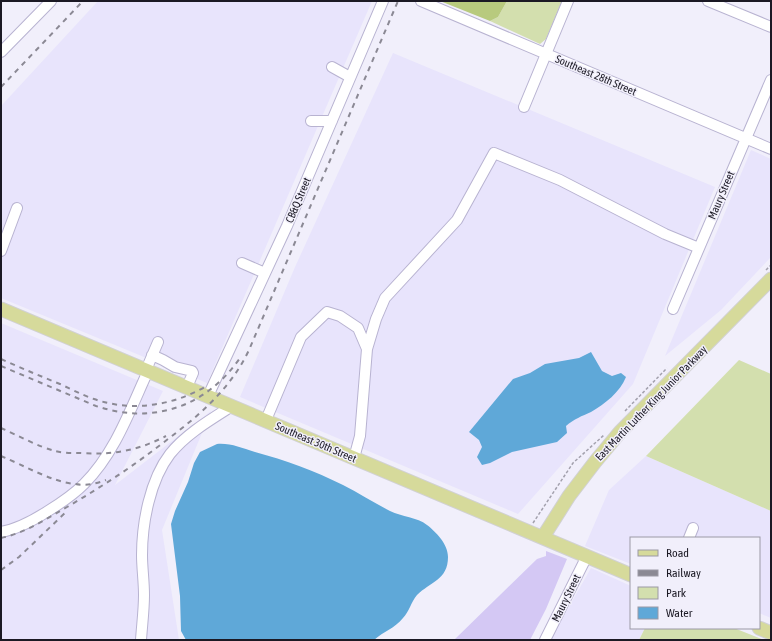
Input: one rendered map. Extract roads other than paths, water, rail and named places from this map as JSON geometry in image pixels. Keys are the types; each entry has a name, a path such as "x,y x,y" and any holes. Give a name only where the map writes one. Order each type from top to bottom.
{"main road":[{"name":"East Martin Luther King Junior Parkway","path":"543,537 569,496 620,432 771,279"},
{"name":"Southeast 30th Street","path":"1,309 630,574"},
{"path":"760,628 771,633"}],"street":[{"path":"1,52 51,1"},
{"name":"CB&Q Street","path":"208,396 287,226 383,1"},
{"name":"Southeast 28th Street","path":"421,1 771,149"},
{"path":"524,107 568,1"},
{"path":"708,1 771,27"},
{"path":"332,67 350,77"},
{"name":"Maury Street","path":"672,309 771,80"},
{"path":"311,121 332,121"},
{"path":"354,458 360,436 367,349 376,319 385,298 458,220 494,153 560,180 665,234 699,248"},
{"path":"1,251 17,208"},
{"path":"242,262 265,272"},
{"path":"266,420 302,337 327,312 340,316 358,328 367,349"},
{"path":"1,532 24,525 34,520 67,499 91,477 108,454 147,370 158,342"},
{"path":"152,355 175,367 192,371 193,373 187,387"},
{"path":"141,640 144,595 142,554 153,486 159,471 170,454 200,426 232,406"},
{"path":"689,537 693,528"},
{"name":"Maury Street","path":"545,640 586,556"}],"water":[{"path":"591,352 602,371 612,376 621,373 626,377 616,393 596,409 566,426 567,433 557,442 512,452 490,463 482,465 477,457 482,447 479,440 469,432 513,379 530,373 545,364 579,358"},
{"path":"217,444 236,446 300,466 343,485 390,511 423,522 438,535 444,543 448,557 445,571 442,576 417,595 400,622 374,640 186,640 181,631 180,596 171,524 194,463 200,452"}],"railway":[{"path":"1,87 83,1"},
{"path":"1,538 18,533 43,521 93,491 156,449 203,410 224,388 242,364 398,1"},
{"path":"1,366 96,406 117,411 138,413 158,412 177,408 195,400 211,389 226,375 240,358"},
{"path":"1,359 81,394 108,403 122,405 136,406 165,403 192,394 205,387"},
{"path":"1,428 42,447 68,453 103,453 124,451 145,445 166,436"},
{"path":"1,456 47,477 66,483 87,485 106,480"},
{"path":"1,570 19,557 67,511"}]}
